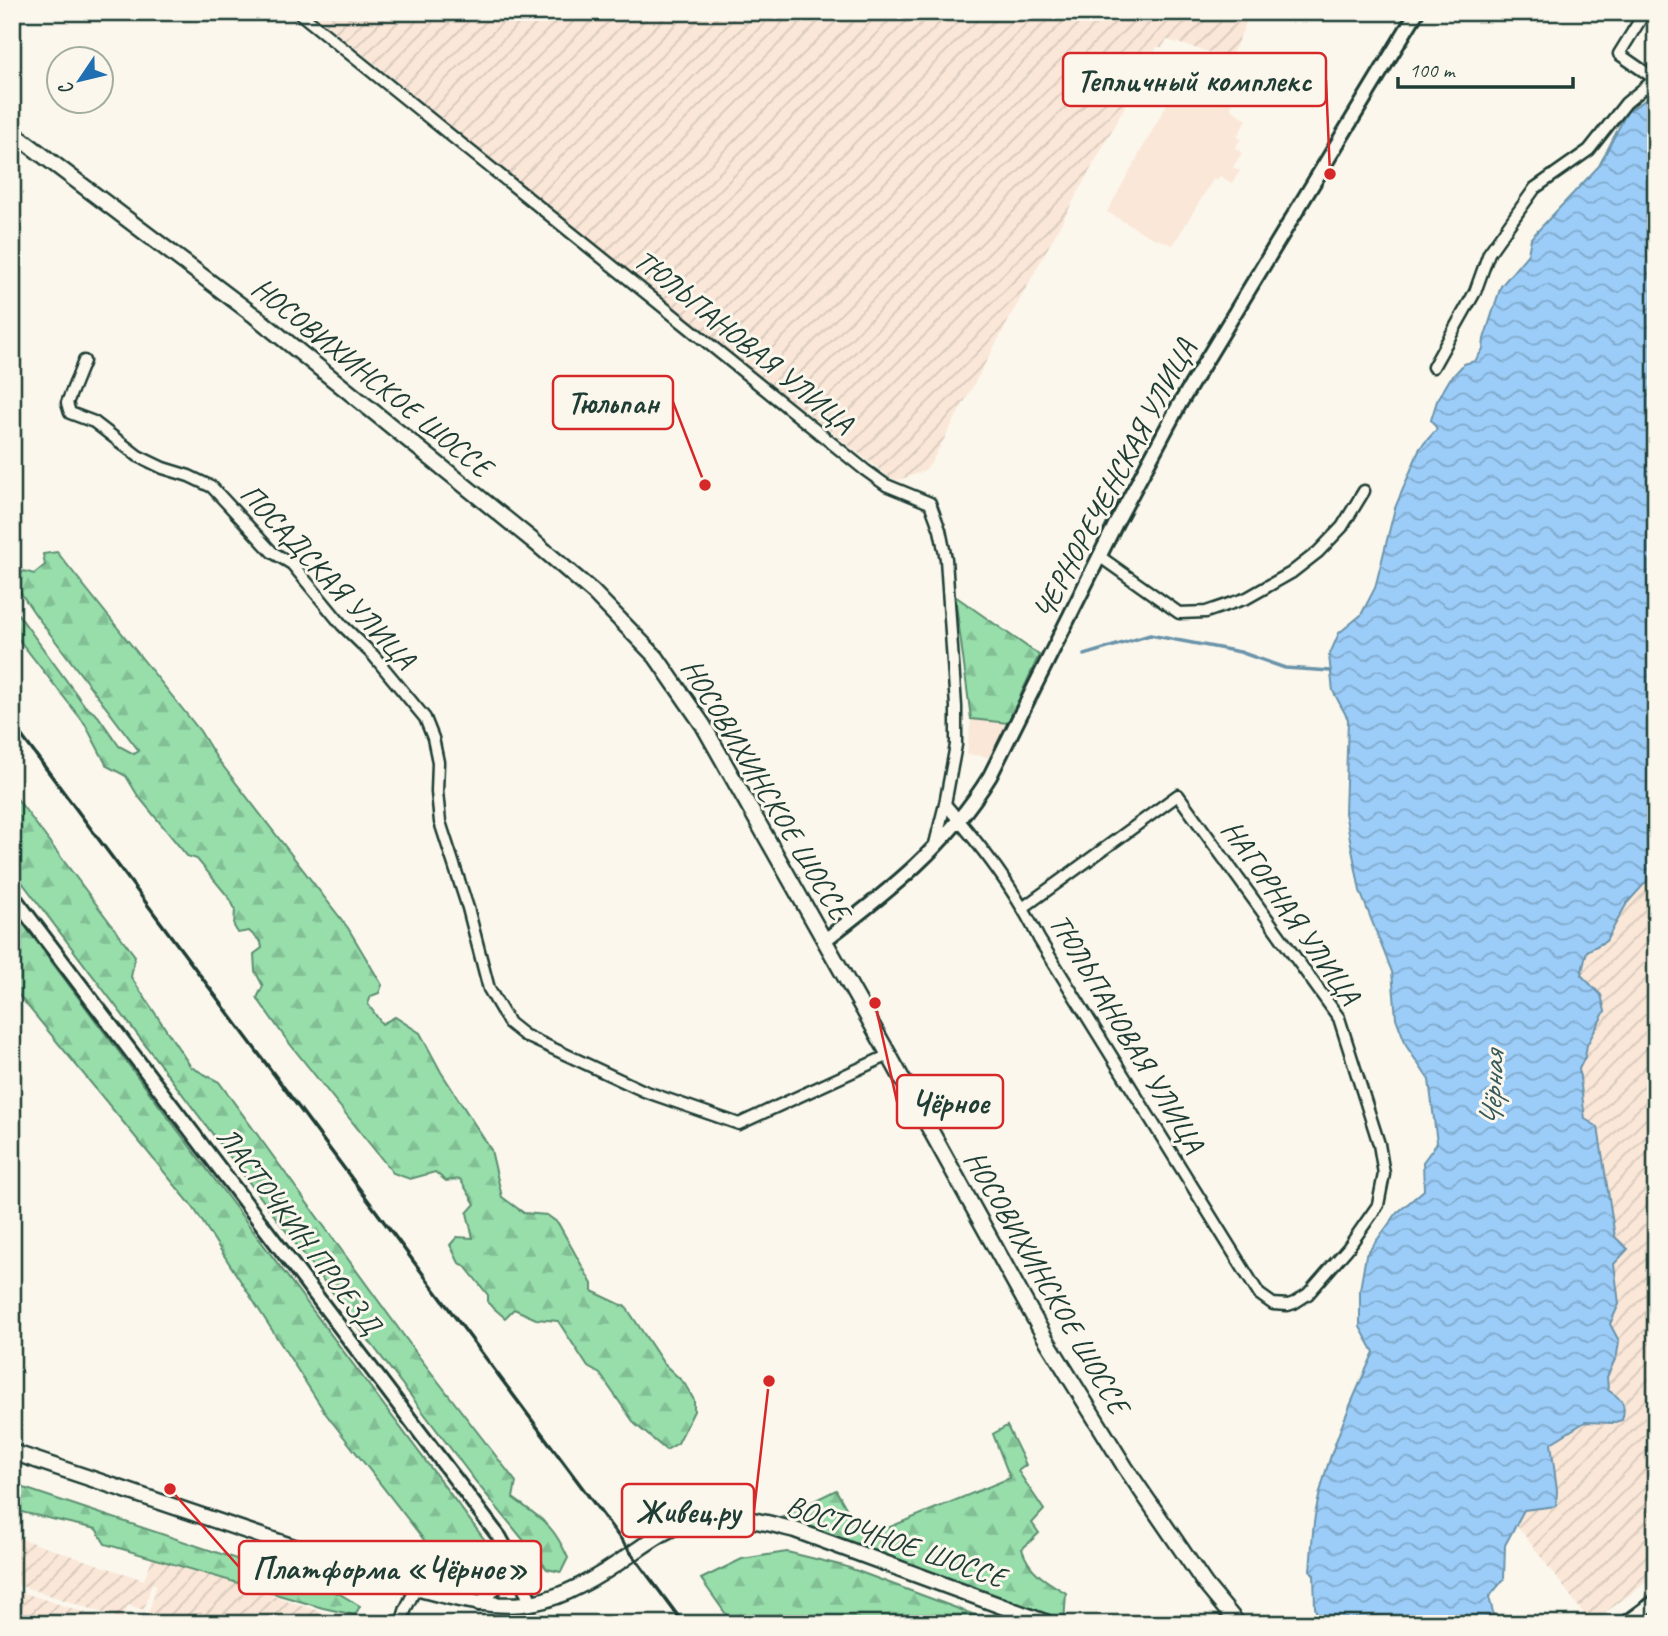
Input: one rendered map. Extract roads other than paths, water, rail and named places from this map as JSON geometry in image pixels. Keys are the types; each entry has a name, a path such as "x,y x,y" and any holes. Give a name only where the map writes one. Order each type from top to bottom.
{"main road":[{"name":"НОСОВИХИНСКОЕ ШОССЕ","path":"12,131 255,316 532,540 617,615 656,657 703,725 1044,1336 1119,1457 1217,1600 1238,1624"},
{"name":"ВОСТОЧНОЕ ШОССЕ","path":"12,1452 416,1588 479,1604 531,1604 555,1598 581,1587 650,1541 684,1523 724,1517 795,1530 1050,1624"},
{"path":"1217,1600 1224,1624"}],"street":[{"name":"ТЮЛЬПАНОВАЯ УЛИЦА","path":"298,12 865,470 886,485 930,503 940,530 946,559 957,708 956,745 934,849"},
{"name":"ЧЕРНОРЕЧЕНСКАЯ УЛИЦА","path":"825,940 892,890 934,849 959,820 990,776 1099,556 1173,417 1417,12"},
{"path":"1433,367 1475,292 1489,253 1535,188 1588,150 1626,103 1655,79 1619,54 1645,12"},
{"name":"ПОСАДСКАЯ УЛИЦА","path":"84,361 67,403 70,413 94,422 138,456 163,468 188,475 212,488 272,552 292,564 425,718 438,762 440,822 468,908 489,989 509,1023 524,1035 644,1091 739,1124 889,1055"},
{"path":"1099,556 1179,613 1206,612 1247,598 1300,566 1342,527 1364,491"},
{"name":"НАГОРНАЯ УЛИЦА","path":"1024,907 1178,795 1339,1018 1379,1144 1384,1174 1378,1206 1348,1248 1308,1294 1294,1303 1280,1306 1259,1294"},
{"name":"ТЮЛЬПАНОВАЯ УЛИЦА","path":"945,804 983,848 1024,907 1039,939 1259,1294"},
{"name":"ЛАСТОЧКИН ПРОЕЗД","path":"12,895 500,1538 516,1567 531,1604"},
{"path":"479,1604 500,1582 505,1566 500,1538"},
{"path":"401,1624 416,1588"},
{"path":"1625,1624 1656,1601"}],"water":[{"name":"Чёрная","path":"1656,93 1656,871 1627,903 1606,941 1587,951 1581,975 1601,995 1605,1011 1587,1045 1579,1069 1585,1119 1598,1127 1615,1237 1628,1249 1614,1264 1619,1304 1610,1324 1619,1341 1617,1355 1607,1377 1608,1390 1622,1402 1622,1420 1612,1423 1585,1422 1551,1443 1557,1491 1556,1506 1524,1510 1505,1545 1504,1579 1489,1597 1495,1620 1493,1624 1319,1624 1315,1607 1314,1575 1310,1570 1316,1510 1333,1449 1374,1352 1360,1327 1360,1290 1366,1255 1397,1213 1424,1190 1423,1162 1437,1143 1429,1080 1407,1047 1396,1018 1392,972 1360,891 1345,813 1348,719 1333,691 1329,656 1339,633 1361,615 1375,588 1395,508 1420,448 1437,429 1431,420 1437,401 1450,379 1464,364 1475,361 1483,349 1501,286 1528,254 1531,238 1599,166 1627,112"}],"waterway":[{"path":"1084,655 1150,635 1240,652 1285,668 1331,671"}],"railway":[{"path":"12,723 684,1624"}],"place":[{"name":"Тепличный комплекс","path":"1330,174"},
{"name":"Тюльпан","path":"705,485"},
{"name":"Чёрное","path":"875,1003"},
{"name":"Живец.ру","path":"769,1381"},
{"name":"Платформа «Чёрное»","path":"170,1489"}]}
